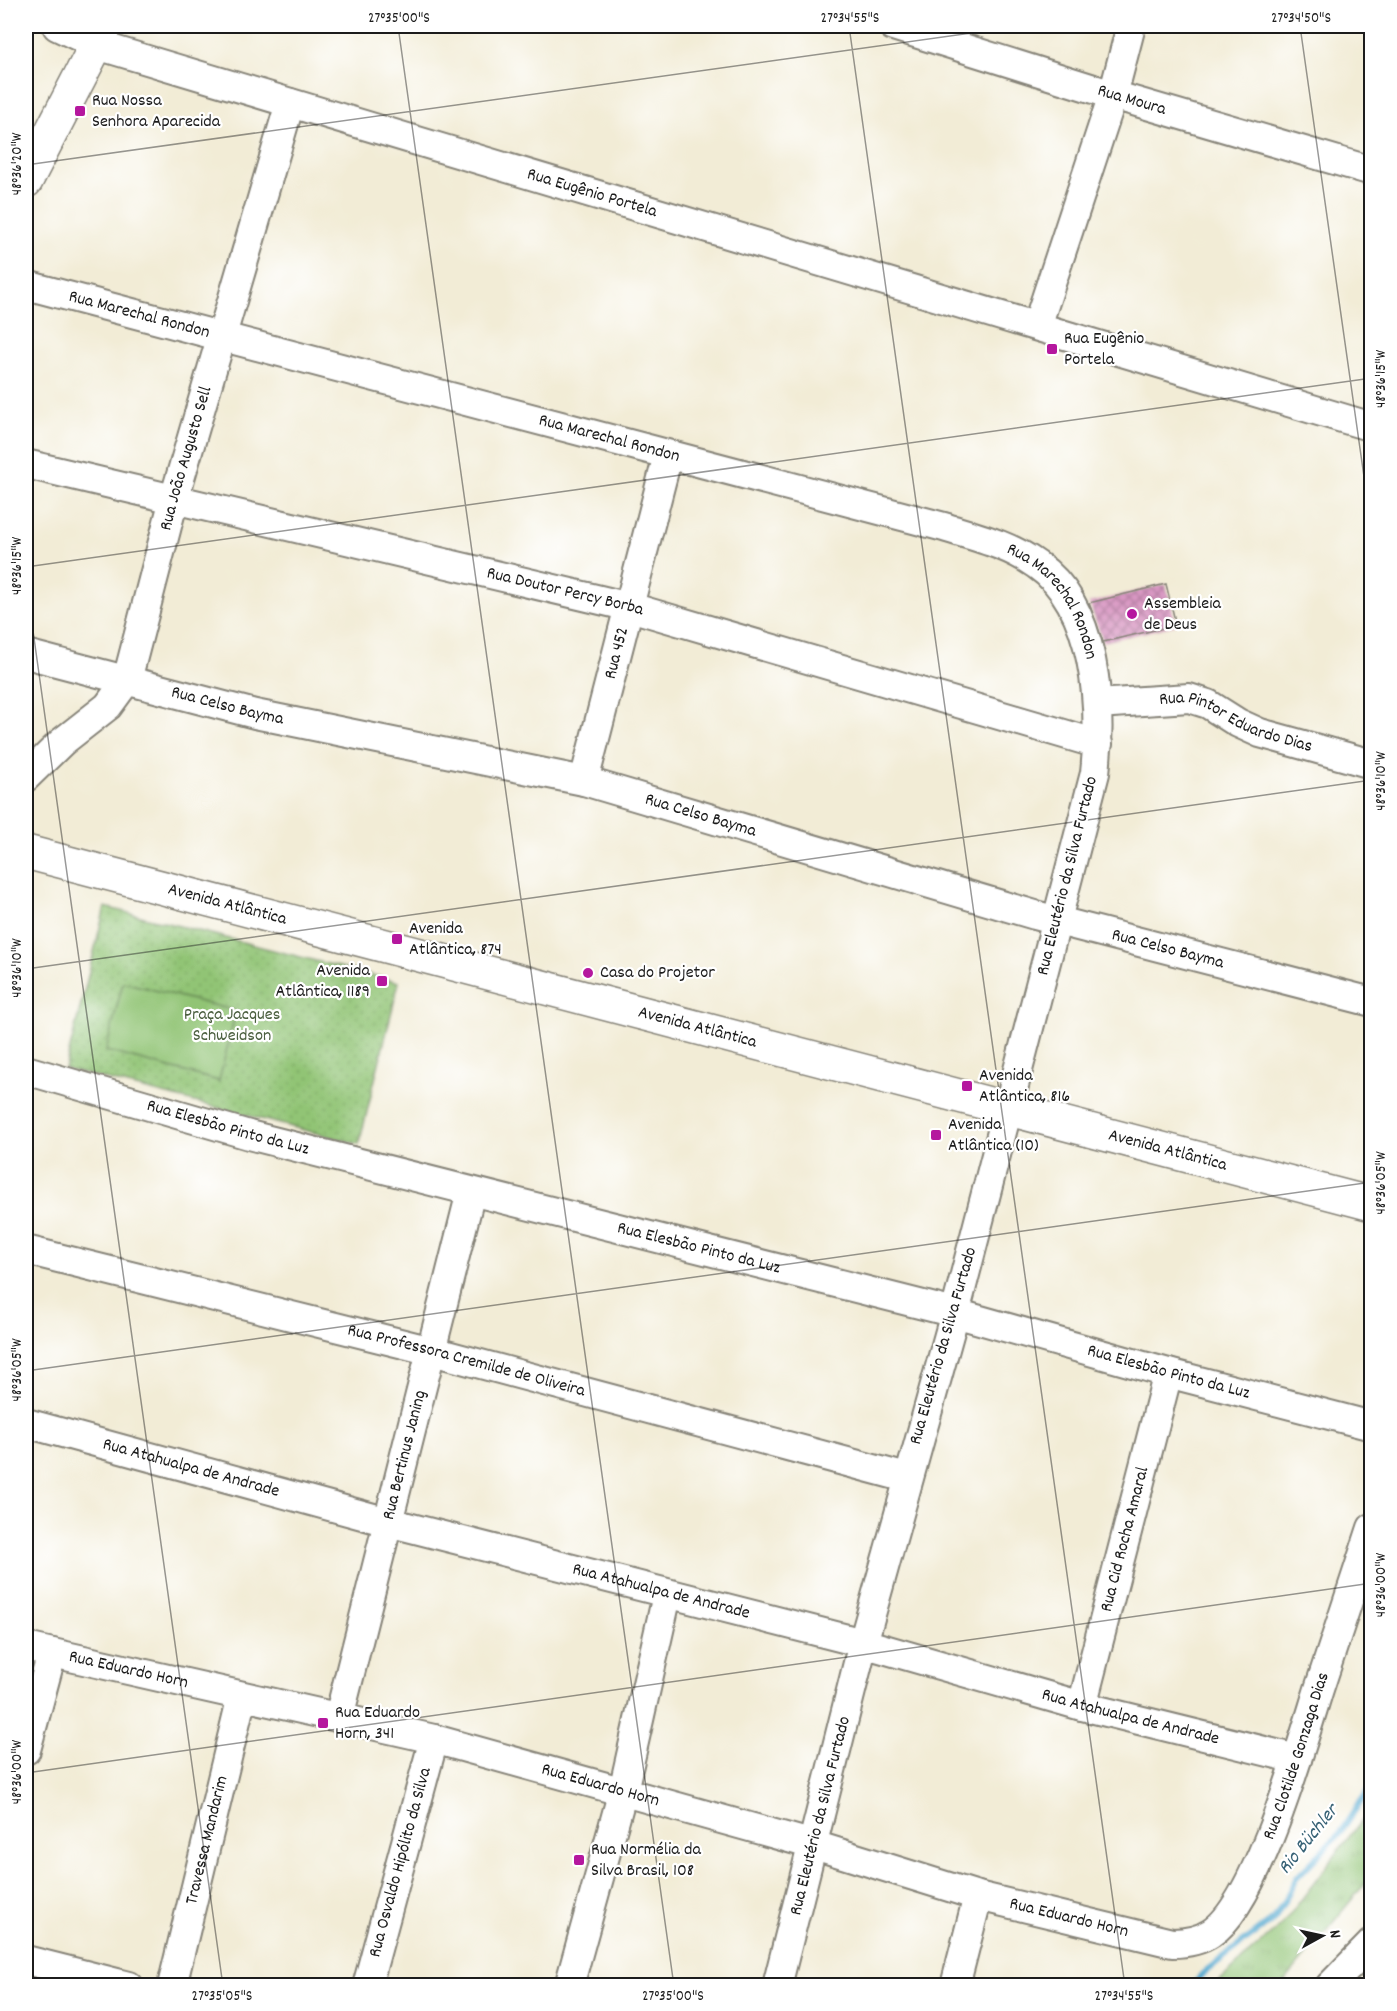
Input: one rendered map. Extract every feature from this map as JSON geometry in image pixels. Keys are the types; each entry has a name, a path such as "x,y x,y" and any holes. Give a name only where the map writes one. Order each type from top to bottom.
{"main road":[{"path":"26,182 33,149 101,35"},
{"name":"Avenida Atlântica","path":"26,852 497,987"},
{"name":"Avenida Atlântica","path":"26,874 497,987 1248,1181 1371,1204"},
{"name":"Avenida Atlântica","path":"1248,1181 1371,1223"}],"street":[{"name":"Rua Eugênio Portela","path":"57,26 101,35 290,103 1371,427"},
{"name":"Rua Moura","path":"893,26 1113,95 1371,171"},
{"path":"1037,326 1113,95 1131,26"},
{"name":"Rua João Augusto Sell","path":"26,777 62,742 108,706 126,681 174,499 290,103"},
{"name":"Rua Marechal Rondon","path":"26,285 944,527 1026,557 1050,576 1072,605 1089,652 1097,704"},
{"name":"Rua 452","path":"584,782 668,455"},
{"name":"Rua Doutor Percy Borba","path":"26,464 630,607 1098,744"},
{"name":"Rua Celso Bayma","path":"26,654 255,714 584,782 1058,921 1371,1002"},
{"name":"Rua Pintor Eduardo Dias","path":"1097,704 1189,698 1208,704 1238,723 1260,733 1371,764"},
{"name":"Rua Eleutério da Silva Furtado","path":"777,1986 863,1643 955,1312 1091,794 1098,744 1097,704"},
{"name":"Rua Elesbão Pinto da Luz","path":"26,1070 249,1135 955,1312 1168,1373 1371,1426"},
{"name":"Rua Bertinus Janing","path":"339,1717 471,1192"},
{"name":"Rua Professora Cremilde de Oliveira","path":"26,1250 432,1351 907,1478"},
{"name":"Rua Cid Rocha Amaral","path":"1082,1706 1168,1373"},
{"name":"Rua Atahualpa de Andrade","path":"26,1423 388,1522 667,1595 863,1643 1082,1706 1297,1759"},
{"name":"Rua Clotilde Gonzaga Dias","path":"1172,1943 1186,1943 1212,1933 1234,1908 1255,1871 1297,1759 1371,1528"},
{"path":"569,1986 623,1791 667,1595"},
{"path":"26,1750 39,1650"},
{"name":"Rua Eduardo Horn","path":"39,1650 434,1739 814,1845 978,1896 1172,1943"},
{"name":"Travessa Mandarim","path":"172,1986 242,1696"},
{"name":"Rua Osvaldo Hipólito da Silva","path":"367,1986 434,1739"},
{"path":"955,1986 978,1896"},
{"path":"1330,1986 1371,1943"},
{"path":"26,1960 129,1986"}],"green space":[{"name":"Praça Jacques Schweidson","path":"105,907 399,982 359,1144 65,1069"},
{"path":"123,982 236,1011 219,1081 106,1051"},
{"path":"1371,1808 1371,1876 1282,1985 1215,1985 1285,1921"}],"building":[{"name":"Assembleia de Deus","path":"1166,584 1176,625 1103,642 1089,603"}],"waterway":[{"name":"Rio Büchler","path":"1192,1986 1207,1970 1275,1918 1297,1877 1339,1834 1372,1785"}],"place":[{"name":"Rua Nossa Senhora Aparecida","path":"80,111"},
{"name":"Rua Eugênio Portela","path":"1052,349"},
{"name":"Assembleia de Deus","path":"1132,614"},
{"name":"Avenida Atlântica, 874","path":"397,939"},
{"name":"Casa do Projetor","path":"588,973"},
{"name":"Avenida Atlântica, 1189","path":"382,981"},
{"name":"Avenida Atlântica, 816","path":"967,1086"},
{"name":"Avenida Atlântica (10)","path":"936,1135"},
{"name":"Rua Eduardo Horn, 341","path":"323,1723"},
{"name":"Rua Normélia da Silva Brasil, 108","path":"579,1860"}]}
